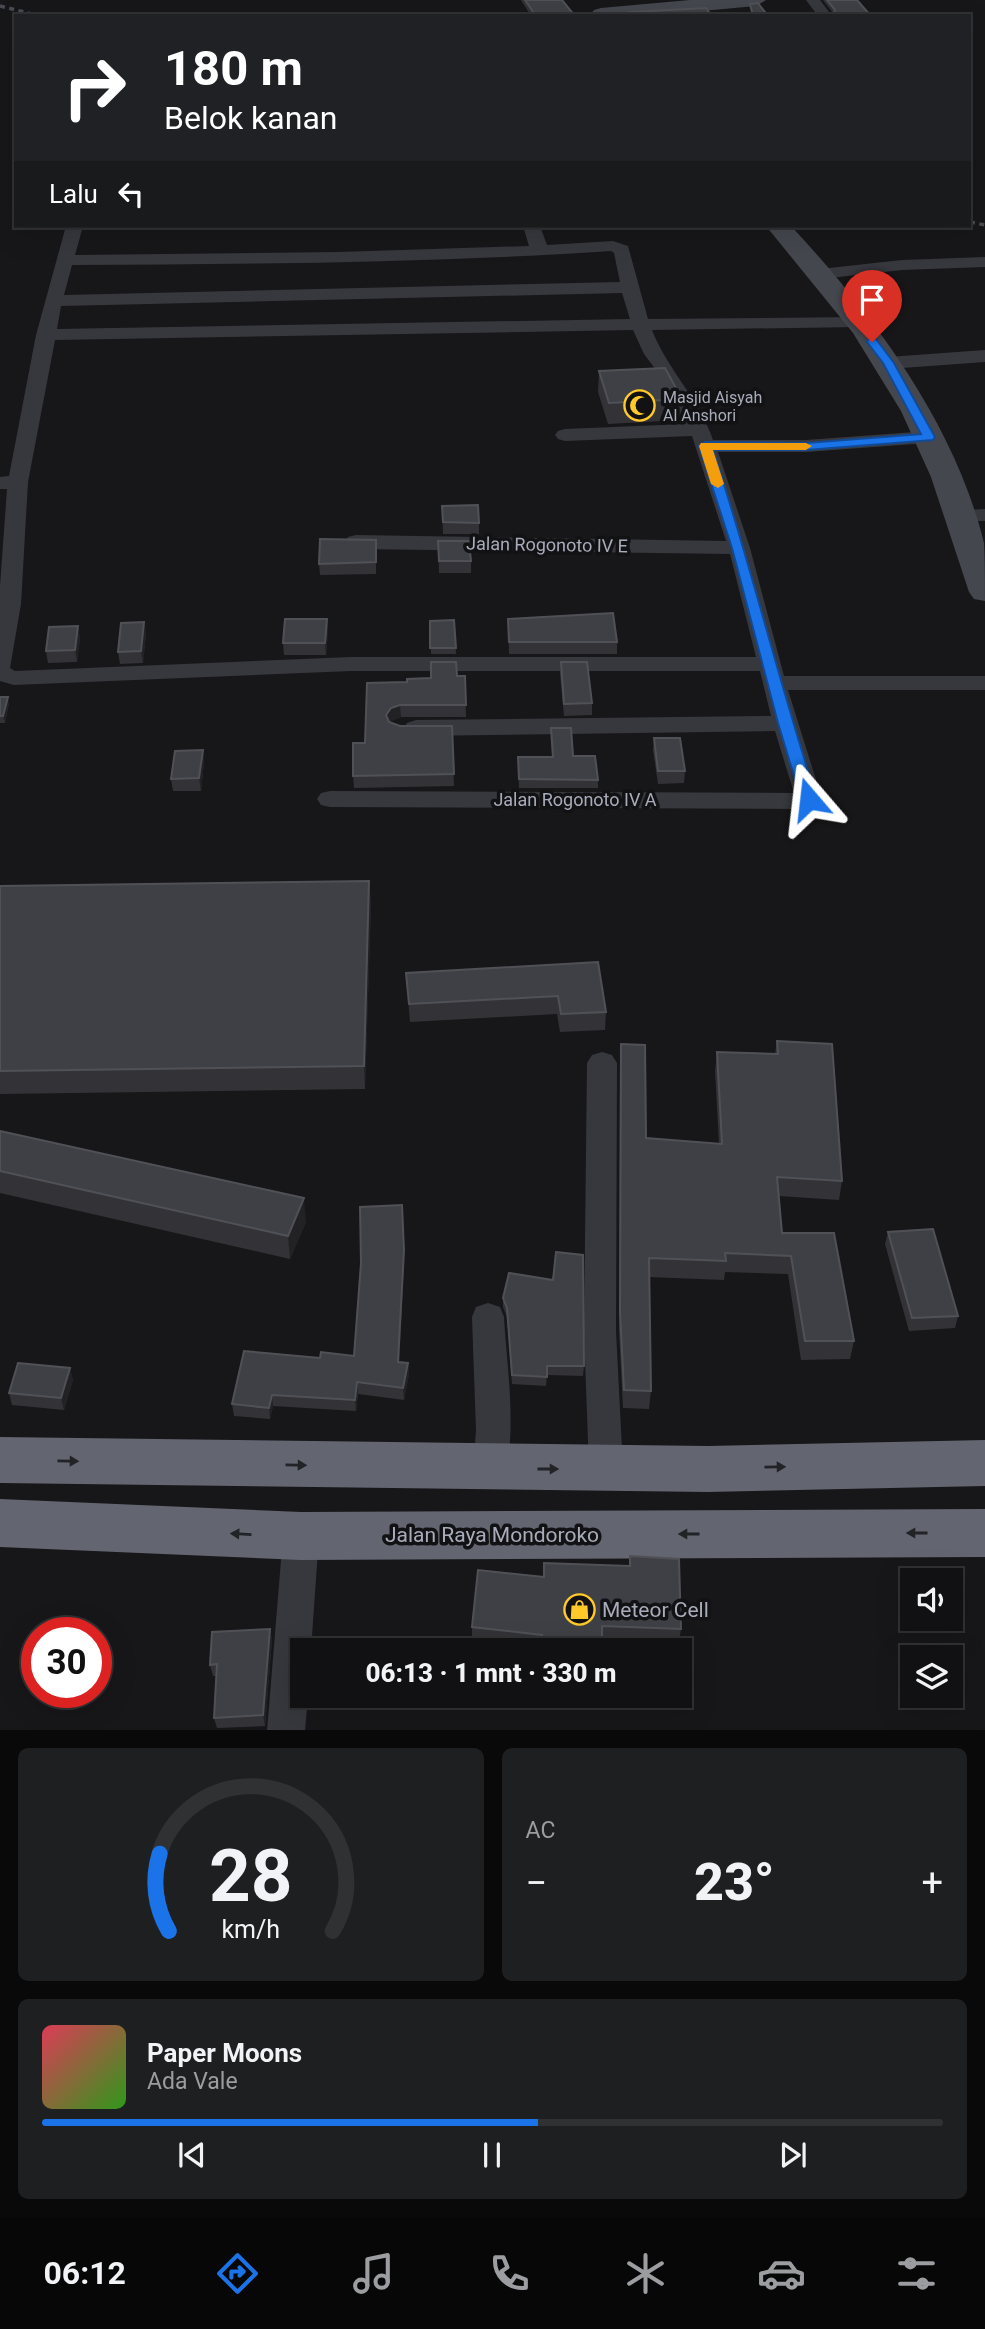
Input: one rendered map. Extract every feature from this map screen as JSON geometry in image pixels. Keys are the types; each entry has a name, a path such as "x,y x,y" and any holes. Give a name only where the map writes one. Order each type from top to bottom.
{"highway":[{"path":"0,1460 607,1469 985,1463"},
{"name":"Jalan Raya Mondoroko","path":"0,1523 301,1536 985,1533"}],"main road":[{"path":"598,10 757,0"},
{"path":"780,228 820,274 888,363 972,516 985,592"}],"street":[{"path":"0,665 10,604 9,483 63,260 73,228"},
{"path":"534,228 540,252"},
{"path":"63,260 540,252 619,247 622,250 640,325 659,365 667,372 702,438 739,548 785,723 401,728"},
{"path":"820,274 902,265 985,262"},
{"path":"53,301 630,286"},
{"path":"45,335 857,321"},
{"path":"888,363 985,356"},
{"path":"565,435 702,438 806,446 928,437"},
{"name":"Jalan Rogonoto IV E","path":"356,542 739,548"},
{"path":"0,671 1,674 14,678 351,664 771,674 985,683"},
{"name":"Jalan Rogonoto IV A","path":"330,799 809,799 785,723"},
{"path":"602,1063 600,1331 607,1469"},
{"path":"488,1317 494,1431 490,1468"},
{"path":"286,1730 301,1536"}],"building":[{"path":"525,0 562,0 573,14 535,14"},
{"path":"827,0 857,0 869,14 831,14 835,10"},
{"path":"758,3 766,14 752,14 750,4"},
{"path":"706,8 710,14 620,14"},
{"path":"665,368 682,399 609,403 599,371"},
{"path":"478,505 479,523 443,522 442,506"},
{"path":"320,539 376,540 376,562 319,564"},
{"path":"438,541 469,541 471,561 439,561"},
{"path":"613,613 617,642 509,642 508,619"},
{"path":"285,619 327,619 325,643 283,643"},
{"path":"454,620 456,648 430,648 430,621"},
{"path":"144,622 141,651 118,652 121,623"},
{"path":"78,626 75,650 46,651 49,627"},
{"path":"431,662 456,662 457,676 465,676 466,705 400,705 391,708 386,715 389,722 400,726 452,726 454,774 353,776 353,743 365,743 367,683 407,682 407,679 431,678"},
{"path":"561,662 587,662 592,703 564,704"},
{"path":"0,697 8,697 3,716 0,716"},
{"path":"551,728 571,728 573,756 595,756 598,780 519,779 518,757 553,757"},
{"path":"654,738 680,738 685,771 658,771"},
{"path":"203,750 199,778 171,779 175,751"},
{"path":"369,881 364,1066 0,1071 0,886"},
{"path":"598,962 606,1012 561,1014 558,996 409,1004 406,973"},
{"path":"777,1041 832,1044 842,1181 777,1177 782,1233 834,1233 854,1341 805,1341 791,1256 725,1253 726,1261 649,1258 651,1391 624,1390 620,1312 621,1044 645,1045 646,1138 722,1144 717,1052 778,1054"},
{"path":"0,1131 304,1198 288,1236 0,1171"},
{"path":"402,1205 404,1250 398,1362 408,1363 403,1388 357,1382 355,1400 272,1395 269,1408 232,1404 244,1351 320,1358 321,1352 354,1356 361,1263 360,1207"},
{"path":"933,1229 958,1316 912,1318 888,1232"},
{"path":"556,1252 583,1255 584,1366 547,1366 547,1377 512,1375 507,1308 503,1298 509,1273 553,1280"},
{"path":"18,1363 70,1368 61,1398 9,1393"},
{"path":"630,1556 679,1559 681,1629 602,1626 602,1638 542,1638 542,1635 472,1627 478,1570 544,1577 544,1563 630,1566"},
{"path":"270,1629 263,1715 214,1718 217,1664 210,1665 212,1632"}],"railway":[{"path":"0,6 32,14"},
{"path":"971,222 985,225"}],"slow traffic":[{"path":"718,484 705,446 806,446"}],"place":[{"name":"Masjid Aisyah Al Anshori","path":"640,406"},
{"name":"Meteor Cell","path":"579,1610"}],"route":[{"path":"809,799 785,723 739,548 705,446 806,446 928,437 888,363 872,342"}]}
